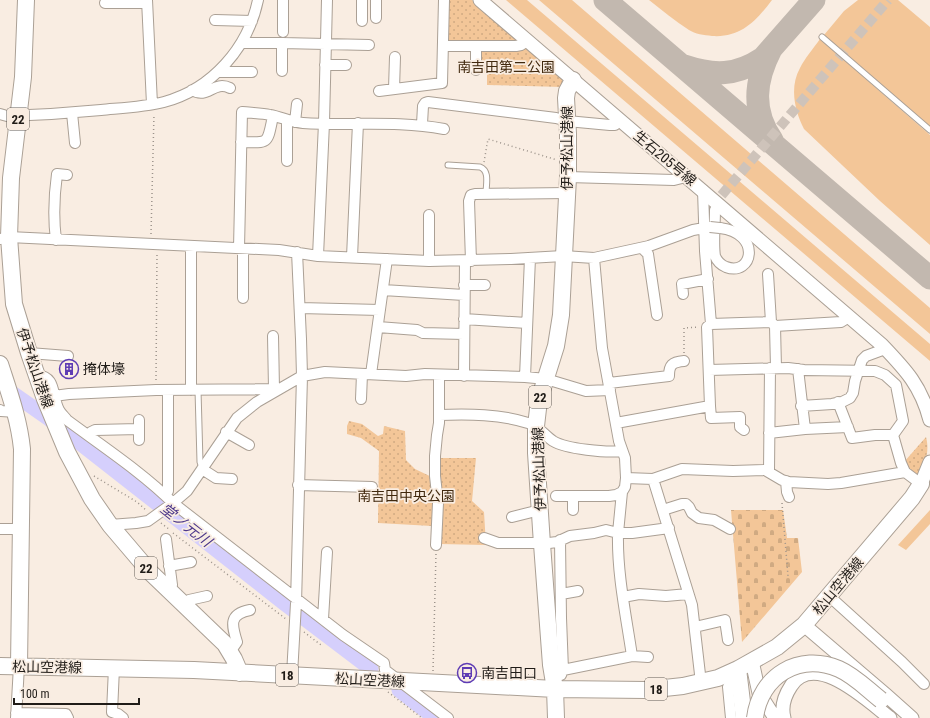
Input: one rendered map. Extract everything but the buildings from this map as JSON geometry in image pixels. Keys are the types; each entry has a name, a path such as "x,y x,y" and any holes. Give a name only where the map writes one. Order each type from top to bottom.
{"main road":[{"name":"伊予松山港線","path":"26,0 23,77 4,238 14,304 29,353 37,375 49,398 67,452 92,499 133,554 183,605 225,644 240,673"},
{"name":"伊予松山港線","path":"556,718 555,689 551,665 542,544 536,453 536,426 539,400 556,346 560,323 568,178 567,91 574,80"},
{"path":"0,364 10,410 20,430 22,449 19,666"},
{"name":"松山空港線","path":"0,666 114,668 292,675 555,689 646,690 701,683 718,678 745,665 777,647 804,626 912,498 921,484"},
{"path":"755,718 757,704 769,683 783,671 806,664 821,664 840,670 856,680 881,700"},
{"path":"744,718 745,665"}],"street":[{"path":"0,114 19,116 57,115 152,102 180,96 192,90 218,72 229,61 242,43 252,21 258,0"},
{"path":"283,0 283,32"},
{"path":"318,256 324,123 327,0"},
{"path":"362,0 362,21"},
{"path":"376,0 376,18"},
{"path":"379,91 442,83 444,0"},
{"name":"生石205号線","path":"480,0 703,190 885,349 914,380 924,401 930,420"},
{"path":"106,3 147,2 152,102"},
{"path":"215,20 252,21"},
{"path":"443,46 516,46 521,45 527,40"},
{"path":"242,43 369,45"},
{"path":"282,43 282,71"},
{"path":"476,46 476,70"},
{"path":"394,89 395,57"},
{"path":"325,65 346,65"},
{"path":"218,72 252,72"},
{"path":"192,90 197,94 201,94 218,86 224,85 230,88"},
{"path":"422,124 423,106 424,103 428,102 556,118 567,121 615,125 620,120"},
{"path":"287,161 291,121 298,104"},
{"path":"243,298 241,248 242,112 273,116 291,121 324,123 422,124 444,129"},
{"path":"72,113 75,143"},
{"path":"241,142 266,141 269,138 273,116"},
{"path":"352,257 358,123"},
{"path":"56,240 54,202 57,174 67,174"},
{"path":"464,376 464,290 468,261 470,197 475,194 486,194 568,178 674,180 685,176"},
{"path":"703,190 712,228 708,280 711,418 740,417 740,427 744,430"},
{"path":"4,238 241,248 298,252 318,256 429,261 468,261 563,256 594,258 642,248 693,230 712,228 729,230 740,235 748,243 749,256 740,266 729,268 722,265 716,259 715,252 715,210"},
{"path":"429,215 429,261"},
{"path":"191,246 195,390"},
{"path":"642,248 648,254 656,315"},
{"path":"292,675 296,600 302,376 298,252"},
{"path":"525,378 530,258"},
{"path":"594,258 602,348 619,441 625,458 626,478 625,487 622,492 617,554 632,656"},
{"path":"361,399 378,327 387,259"},
{"path":"768,274 773,324 769,471"},
{"path":"683,294 682,284 708,280"},
{"path":"383,290 464,290 485,285"},
{"path":"300,308 380,310"},
{"path":"709,326 841,322 849,317"},
{"path":"464,319 527,323"},
{"path":"378,327 417,330 423,333 464,334"},
{"path":"273,336 276,389"},
{"path":"801,406 825,405 850,398 853,393 860,364 866,356 885,349"},
{"path":"29,353 68,356"},
{"path":"110,525 143,522 154,517 187,491 237,418 276,389 302,376 325,372 406,376 438,375 546,379 579,390 669,376 669,368 673,364 684,361"},
{"path":"709,370 773,368 880,373 896,385 903,421 893,435"},
{"path":"798,369 801,406 805,429"},
{"path":"436,545 438,503 435,476 435,456 439,424 438,375"},
{"path":"276,389 156,390 69,394 49,398 67,420 165,494 172,503 296,600 384,663 385,670 402,681 448,718"},
{"path":"165,494 168,491 168,390"},
{"path":"838,402 852,438 875,435 893,435"},
{"path":"616,424 710,406"},
{"path":"439,415 470,414 527,423 536,426 553,441 561,444 610,452 622,451"},
{"path":"769,433 805,429 848,427"},
{"path":"88,435 95,430 139,430"},
{"path":"226,432 249,445"},
{"path":"893,435 905,472 921,484 930,462"},
{"path":"202,469 216,478 232,478"},
{"path":"626,478 653,479 682,469 733,471 766,470 776,477 786,481 813,484 841,483 905,472"},
{"path":"653,479 692,605 701,683"},
{"path":"786,481 789,496"},
{"path":"298,485 372,487"},
{"path":"556,496 609,496 622,492"},
{"path":"573,496 573,510"},
{"path":"663,510 686,504 699,518 714,520 730,529"},
{"path":"512,517 540,510"},
{"path":"484,538 498,543 542,544 570,536 606,530 618,533 632,533 669,528"},
{"path":"0,529 20,529"},
{"path":"166,539 172,585 168,590"},
{"path":"555,689 563,670 560,540"},
{"path":"323,619 327,552"},
{"path":"169,566 191,562"},
{"path":"561,594 578,591"},
{"path":"623,597 639,594 666,596 688,594"},
{"path":"183,605 188,600 207,596"},
{"path":"829,596 924,684"},
{"path":"230,652 238,642 233,628 234,618 239,613 250,610"},
{"path":"695,627 725,620 728,640"},
{"path":"804,626 886,694 912,718"},
{"path":"563,670 632,656 648,657"},
{"path":"731,718 728,687 745,665 759,693 775,718"},
{"path":"19,666 16,716 66,714 68,718"},
{"path":"114,668 112,712 123,718"},
{"path":"784,718 784,703 787,693 792,684 798,678 808,673 821,674 844,683 890,718"},
{"path":"881,700 902,718"}],"lane":[{"path":"822,37 930,130"},
{"path":"448,165 483,168 486,173 486,194"},
{"path":"195,390 200,462 202,469"}],"path":[{"path":"152,102 156,390"},
{"path":"483,168 488,139 568,178"},
{"path":"684,361 684,328 709,326"},
{"path":"92,475 137,502 154,517 322,645"},
{"path":"788,576 781,501 789,496"},
{"path":"433,683 436,545"},
{"path":"372,680 422,718"}],"green space":[{"path":"446,0 472,0 515,36 515,41 450,42 446,38"},
{"path":"506,0 527,0 930,344 930,361"},
{"path":"539,0 572,0 930,308 930,334"},
{"path":"649,0 772,0 760,15 747,27 731,34 712,36 700,34 684,27"},
{"path":"858,0 898,0 930,27 930,127 824,35 844,11"},
{"path":"820,39 930,135 930,245 880,201 804,129 798,115 794,99 795,83 802,64"},
{"name":"南吉田第二公園","path":"479,48 527,48 562,78 562,87 487,85 487,73 479,72"},
{"name":"南吉田中央公園","path":"349,421 362,424 378,436 383,434 384,426 405,431 406,460 415,469 438,480 439,458 476,458 472,501 484,512 486,545 440,544 432,526 378,523 379,451 361,438 347,434 347,426"},
{"path":"926,437 927,453 923,467 918,476 904,464 904,462"},
{"path":"731,510 783,510 787,538 798,538 802,572 742,642"},
{"path":"930,510 930,524 906,550 898,545"}],"waterway":[{"name":"堂ノ元川","path":"2,386 48,418 284,603 371,669"},
{"name":"堂ノ元川","path":"399,690 435,718"}],"taxiway":[{"path":"605,0 930,278"},
{"path":"684,66 705,72 715,73 734,71 753,64 763,58 814,0"},
{"path":"771,49 761,72 758,106 765,129 772,140"}],"tunnel":[{"path":"716,209 720,197 888,0"}],"place":[{"name":"掩体壕","path":"69,369"},
{"name":"南吉田口","path":"467,673"}]}
